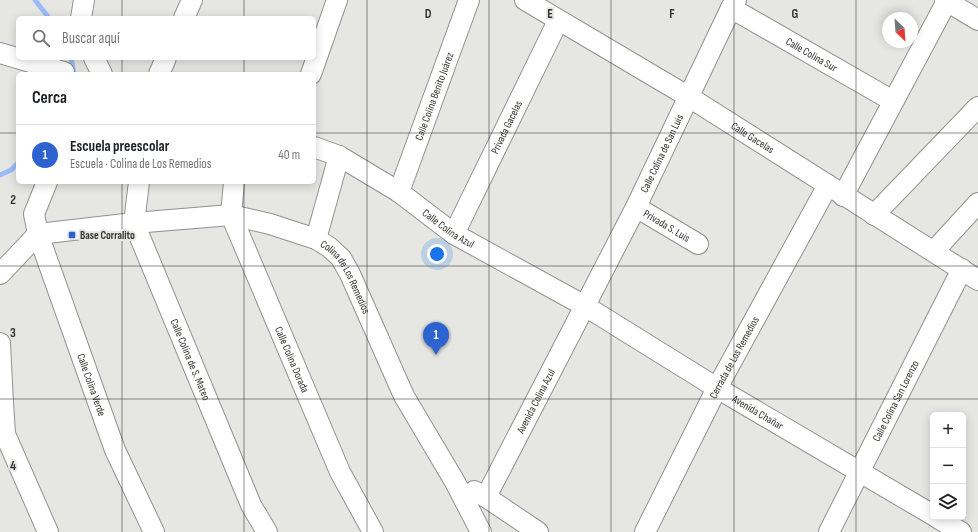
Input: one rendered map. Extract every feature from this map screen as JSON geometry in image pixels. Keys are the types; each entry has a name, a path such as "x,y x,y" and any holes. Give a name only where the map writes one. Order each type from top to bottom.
{"street":[{"path":"81,16 84,0"},
{"path":"185,16 192,0"},
{"path":"313,72 337,0"},
{"name":"Calle Colina Benito Juárez","path":"399,192 469,0"},
{"name":"Calle Gacelas","path":"525,0 558,21 689,97 874,215 970,274"},
{"path":"946,1 978,20"},
{"name":"Cerrada de Los Remedios","path":"645,532 717,388 836,191 893,101 946,1"},
{"name":"Calle Colina Sur","path":"733,4 893,101"},
{"name":"Calle Colina de San Luis","path":"585,306 636,207 733,4"},
{"name":"Privada Gacelas","path":"454,234 558,21"},
{"path":"0,53 16,58"},
{"path":"24,60 64,72"},
{"path":"95,60 101,72"},
{"path":"160,72 165,60"},
{"path":"874,215 978,106"},
{"name":"Calle Colina Azul","path":"316,148 339,156 399,192 454,234 585,306"},
{"path":"316,239 339,156"},
{"name":"Calle Colina Verde","path":"47,184 34,214 38,234 116,450 154,532"},
{"name":"Calle Colina de S. Mateo","path":"139,184 134,223 251,505 267,532"},
{"name":"Calle Colina Dorada","path":"234,184 232,215 340,472 373,532"},
{"path":"934,252 978,203"},
{"name":"Privada S. Luis","path":"636,207 698,244"},
{"name":"Colina de Los Remedios","path":"38,234 134,223 232,215 270,224 316,239 329,247 341,258 350,274 404,396 455,482 481,532"},
{"path":"0,274 38,234"},
{"name":"Calle Colina San Lorenzo","path":"829,532 859,472 970,274"},
{"name":"Avenida Chañar","path":"585,306 717,388 930,513"},
{"name":"Avenida Colina Azul","path":"486,497 585,306"},
{"path":"0,343 1,404 5,434 48,532"},
{"path":"455,482 486,497 538,532"},
{"path":"941,520 961,532"}],"waterway":[{"path":"35,0 47,16"},
{"path":"71,60 74,72"},
{"path":"0,175 11,170 16,165"}],"place":[{"name":"Base Corralito","path":"72,235"},
{"name":"Escuela preescolar","path":"436,355"}]}
